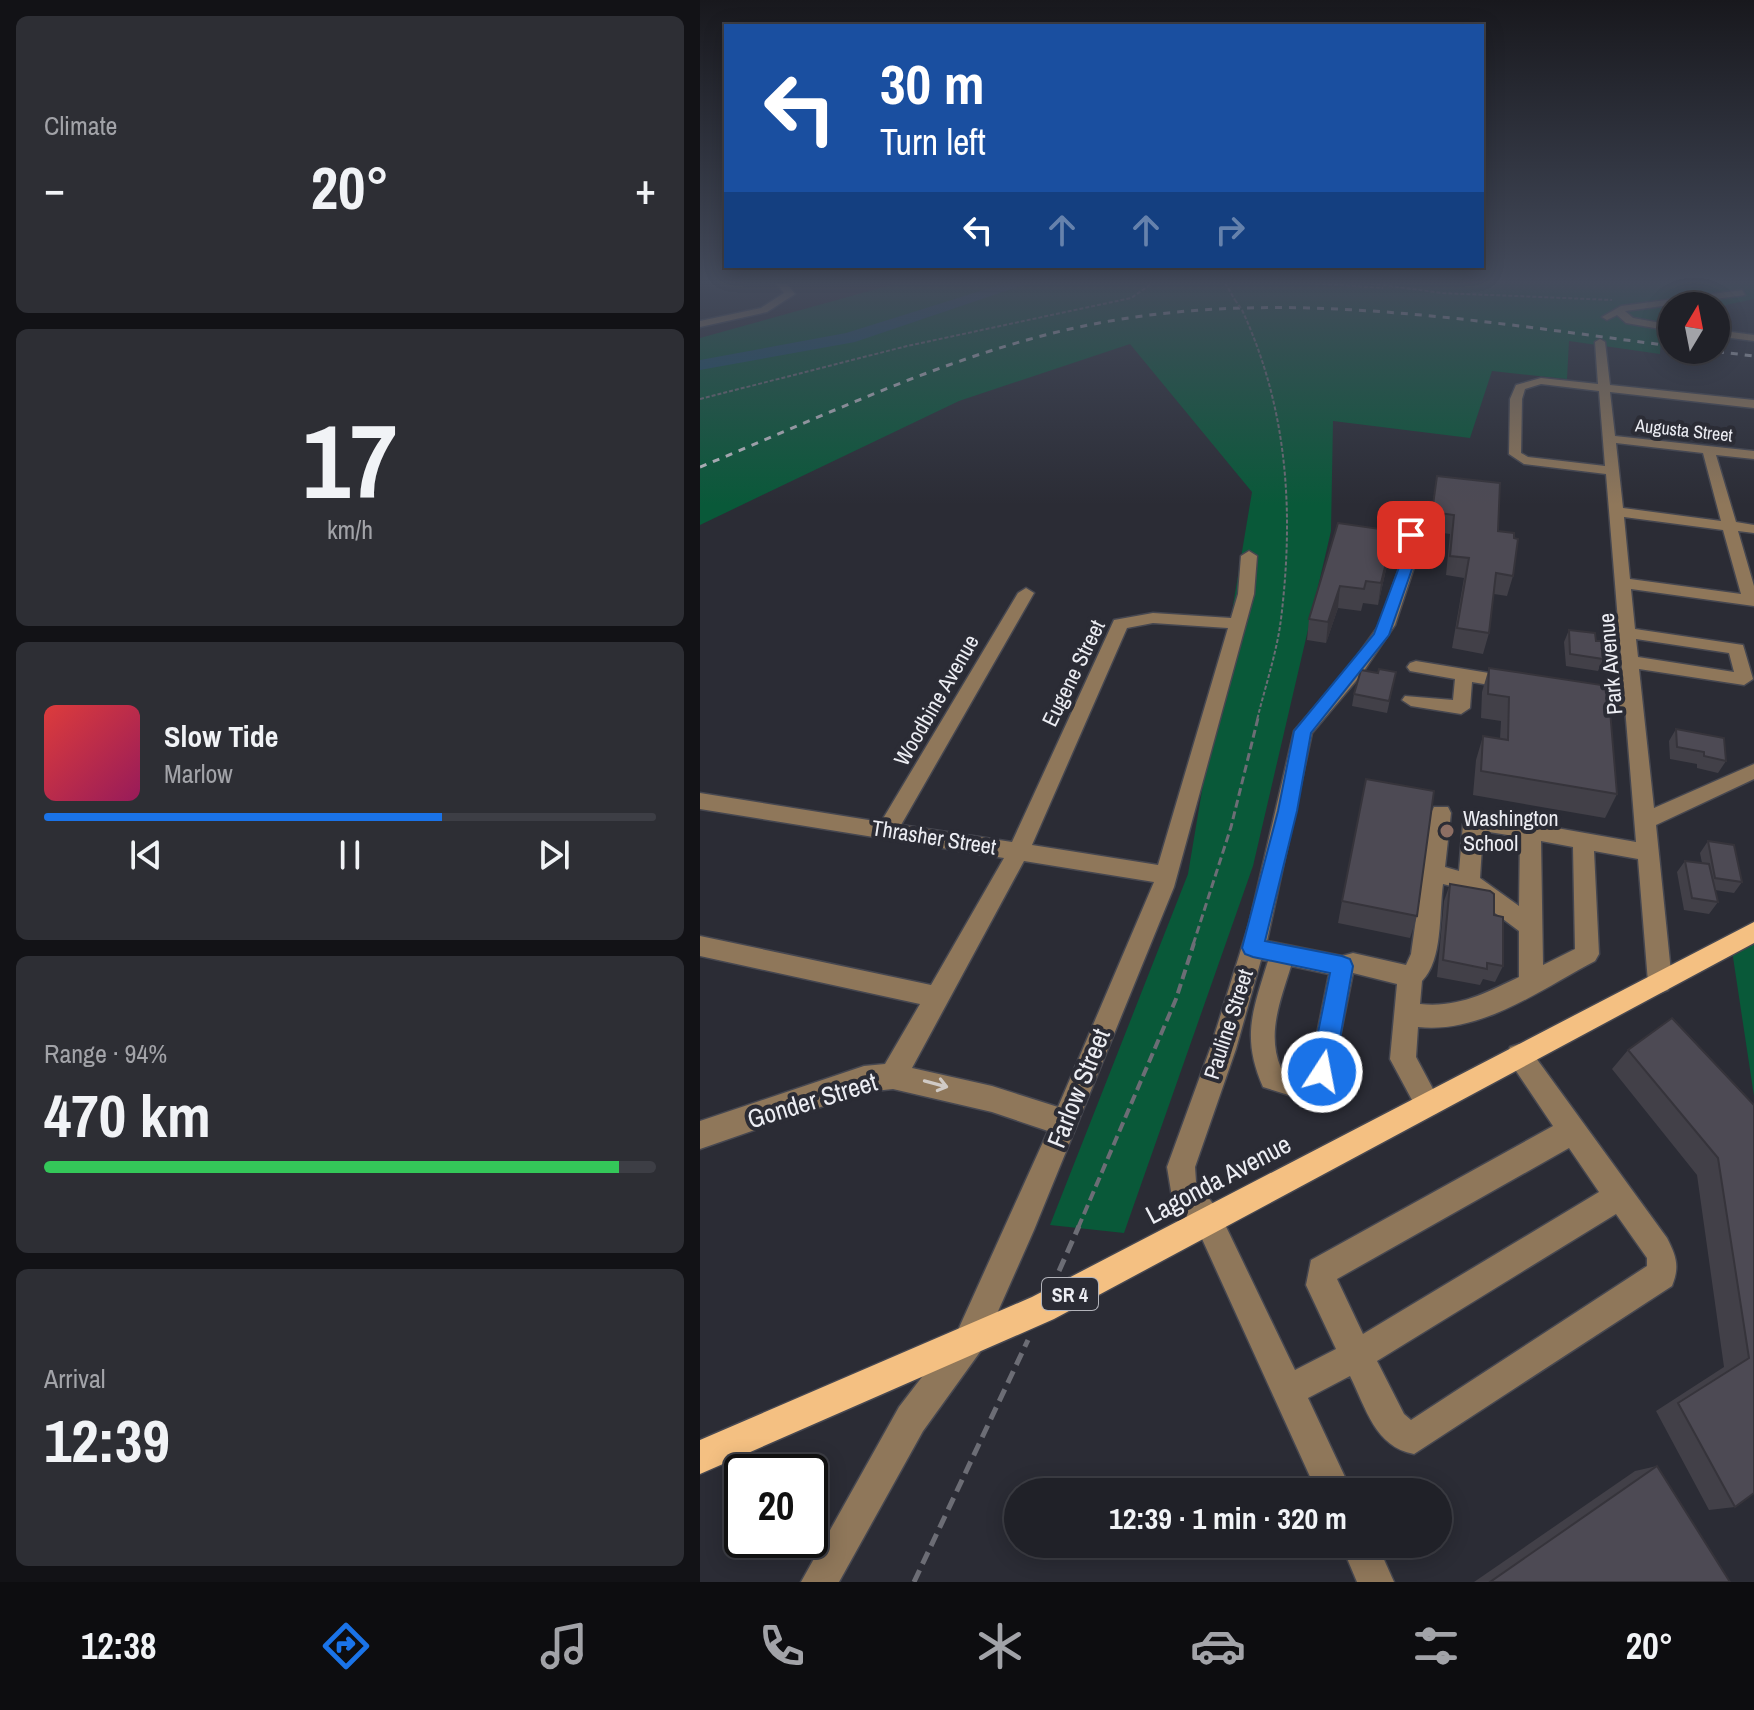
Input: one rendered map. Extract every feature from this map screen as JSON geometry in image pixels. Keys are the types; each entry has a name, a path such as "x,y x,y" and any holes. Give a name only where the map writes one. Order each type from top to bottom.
{"main road":[{"name":"Lagonda Avenue","path":"700,1457 1043,1308 1754,932"}],"street":[{"name":"Park Avenue","path":"1602,357 1660,982"},
{"path":"1613,471 1524,460 1515,454 1516,399 1523,384 1541,381 1754,404"},
{"name":"Augusta Street","path":"1610,439 1754,455"},
{"path":"1624,583 1752,600 1709,451"},
{"name":"Pauline Street","path":"1328,1478 1208,1220 1182,1187 1181,1167 1223,1049 1253,948 1288,811 1303,731 1387,625 1414,546 1409,523 1411,509"},
{"path":"1617,512 1754,529"},
{"name":"Farlow Street","path":"819,1582 911,1419 969,1341 1064,1123 1167,875 1246,594 1249,556"},
{"name":"Woodbine Avenue","path":"887,830 1026,593"},
{"name":"Eugene Street","path":"1019,850 1120,624 1153,618 1238,624"},
{"path":"1629,633 1737,649 1744,679 1632,662"},
{"path":"1416,667 1526,685"},
{"path":"1411,700 1461,708 1464,675"},
{"path":"1558,690 1635,702"},
{"path":"1645,821 1754,771"},
{"name":"Thrasher Street","path":"700,801 1167,875"},
{"path":"1428,1104 1403,1059 1410,977 1420,967 1423,954 1441,813"},
{"path":"1469,882 1473,824 1648,852"},
{"path":"1530,831 1531,983"},
{"path":"1407,1014 1440,1019 1464,1016 1587,954 1583,841"},
{"path":"893,1076 1019,850"},
{"path":"1433,873 1469,882 1530,927"},
{"path":"700,946 936,997"},
{"path":"1253,948 1342,966 1353,963 1410,977"},
{"path":"1282,955 1259,1041 1262,1061 1272,1078 1295,1084 1322,1072 1342,966"},
{"path":"1519,1056 1657,1248 1663,1262 1661,1275 1414,1437 1402,1435 1392,1426 1321,1285 1322,1271 1572,1131"},
{"name":"Gonder Street","path":"700,1135 864,1079 893,1076 992,1099 1064,1123"},
{"path":"1288,1391 1356,1356 1619,1196"},
{"path":"1365,1558 1376,1582"}],"path":[{"path":"700,399 865,357"}],"green space":[{"path":"700,357 1092,357 959,401 700,525"},
{"path":"1141,357 1568,357 1567,379 1492,371 1470,438 1333,421 1331,531 1253,866 1124,1233 1050,1225 1188,874 1252,492"},
{"path":"1754,932 1754,1096 1731,944"}],"building":[{"path":"1437,476 1500,483 1498,531 1514,533 1514,538 1518,539 1513,576 1496,573 1489,633 1457,628 1469,558 1450,556 1454,515 1432,512"},
{"path":"1338,523 1394,531 1381,583 1366,581 1364,589 1340,586 1328,622 1309,619"},
{"path":"1569,630 1595,633 1596,641 1601,641 1603,659 1570,654"},
{"path":"1489,668 1608,686 1617,794 1481,771 1483,736 1508,740 1509,697 1488,694"},
{"path":"1379,669 1396,672 1389,701 1354,694 1361,670 1378,673"},
{"path":"1676,729 1724,738 1726,761 1704,756 1704,752 1677,747"},
{"path":"1366,779 1434,791 1417,916 1342,901"},
{"path":"1708,841 1734,845 1742,882 1715,878"},
{"path":"1685,861 1709,864 1718,902 1692,898"},
{"path":"1450,884 1494,894 1494,915 1503,917 1503,966 1487,963 1487,969 1443,960"},
{"path":"1672,1018 1754,1105 1754,1493 1735,1507 1678,1403 1749,1358 1718,1158 1628,1050"},
{"path":"1657,1466 1730,1582 1490,1582"}],"waterway":[{"path":"700,365 745,357"}],"railway":[{"path":"700,467 896,385 973,357"}],"place":[{"name":"Washington School","path":"1447,831"}],"route":[{"path":"1322,1072 1342,966 1253,948 1288,811 1303,731 1382,635 1414,546 1411,535"}]}
